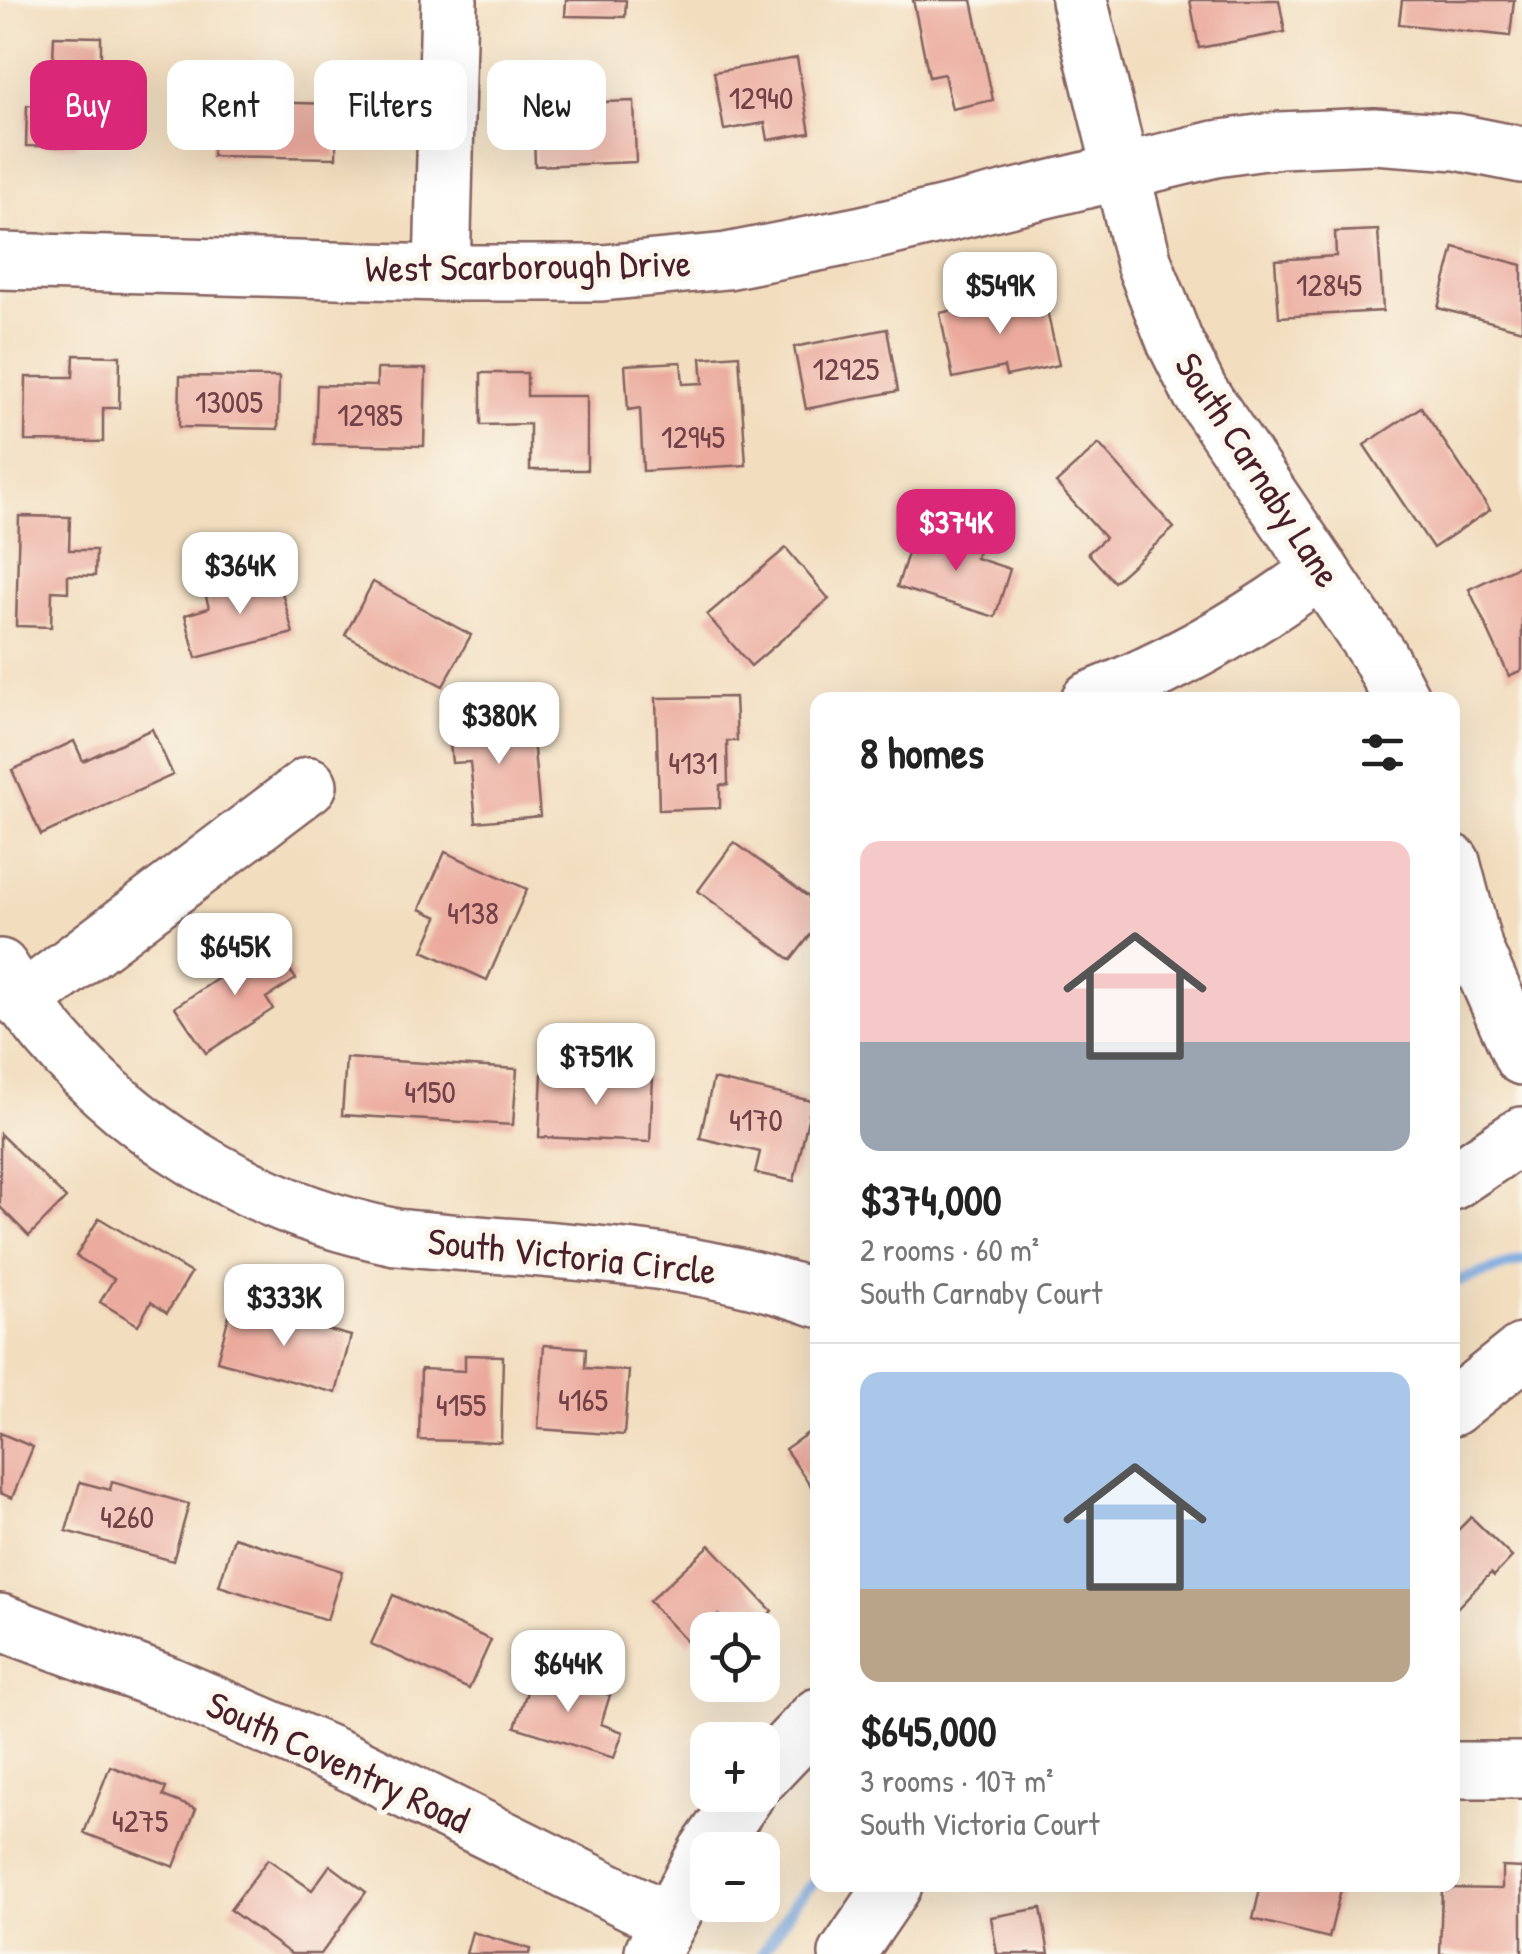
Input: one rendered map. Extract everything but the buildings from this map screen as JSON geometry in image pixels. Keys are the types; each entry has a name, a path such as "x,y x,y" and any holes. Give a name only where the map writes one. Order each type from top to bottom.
{"street":[{"path":"442,273 448,0"},
{"name":"South Carnaby Lane","path":"1079,0 1144,263 1184,359 1200,392 1378,656 1398,692"},
{"name":"West Scarborough Drive","path":"0,261 442,273 602,273 727,261 863,234 1215,148 1280,140 1374,136 1457,142 1522,155"},
{"path":"1110,692 1225,635 1321,570"},
{"path":"11,985 309,786"},
{"path":"1460,893 1475,950 1522,1058"},
{"name":"South Victoria Circle","path":"11,985 58,1046 108,1098 204,1168 282,1205 396,1238 695,1265 763,1279 810,1295"},
{"path":"1460,1177 1522,1135"},
{"path":"1460,1402 1522,1352"},
{"name":"South Coventry Road","path":"0,1622 166,1683 346,1762 660,1937"},
{"path":"780,1755 810,1724"},
{"path":"1460,1770 1522,1770"},
{"path":"660,1937 706,1852 734,1812"},
{"path":"847,1954 889,1892"}],"waterway":[{"path":"1460,1280 1522,1260"},
{"path":"762,1954 795,1902 810,1886"}]}
